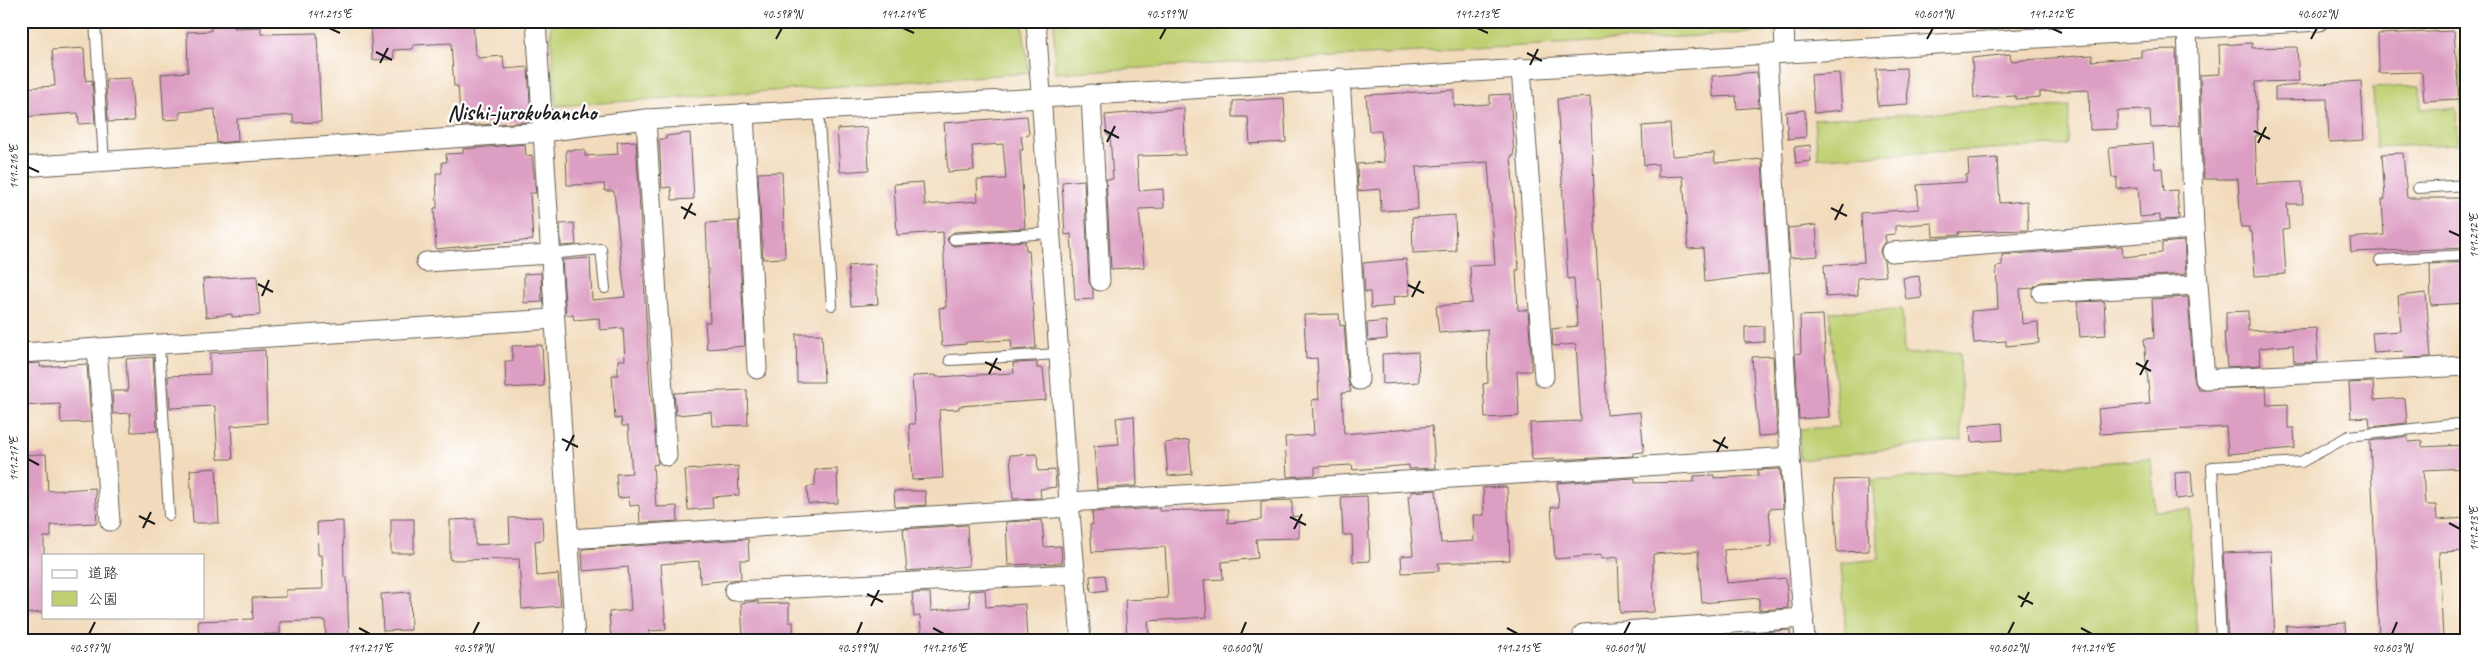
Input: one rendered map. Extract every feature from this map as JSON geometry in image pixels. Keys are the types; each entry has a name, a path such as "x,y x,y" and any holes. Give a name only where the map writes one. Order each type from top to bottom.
{"street":[{"path":"536,21 553,319 575,640"},
{"path":"1036,21 1069,505 1081,640"},
{"path":"1784,21 1776,53 1790,457 1805,640"},
{"path":"21,167 543,132 646,119 1041,98 1340,78 2319,21"},
{"path":"2187,29 2194,229 2205,380 2467,366"},
{"path":"1521,68 1544,377"},
{"path":"1340,78 1359,380"},
{"path":"1091,94 1100,281"},
{"path":"744,113 757,370"},
{"path":"646,119 668,456"},
{"path":"1891,252 2194,229"},
{"path":"426,262 549,254"},
{"path":"2042,293 2197,285"},
{"path":"21,353 553,319"},
{"path":"97,348 110,521"},
{"path":"569,539 1790,457"},
{"path":"734,591 1076,574"},
{"path":"1583,634 1804,618"}],"lane":[{"path":"95,21 104,162"},
{"path":"818,109 832,305"},
{"path":"2418,188 2467,185"},
{"path":"954,239 1050,233"},
{"path":"549,254 601,249 605,288"},
{"path":"2380,260 2467,255"},
{"path":"159,344 169,515"},
{"path":"950,360 1059,354"},
{"path":"2221,640 2212,467 2301,462 2349,436 2467,423"}],"green space":[{"path":"550,21 1022,21 1029,73 556,106"},
{"path":"1054,21 1766,21 1766,32 1055,73"},
{"path":"1801,21 1942,21 1801,29"},
{"path":"2459,48 2467,48 2467,131 2462,131"},
{"path":"2420,86 2421,109 2456,108 2457,144 2376,147 2373,88"},
{"path":"2069,106 2068,145 1818,158 1814,119"},
{"path":"1902,309 1904,354 1960,352 1962,440 1800,460 1799,429 1838,427 1830,312"},
{"path":"2151,459 2155,511 2190,510 2197,640 1846,640 1841,563 1879,559 1872,480"}],"building":[{"path":"370,21 473,21 475,55 478,58 503,56 504,69 528,67 531,122 461,126 458,86 454,86 451,43 413,45 413,49 393,50 394,59 372,60"},
{"path":"234,23 234,28 261,27 261,34 317,33 321,122 293,123 293,115 237,119 238,141 217,143 215,109 180,112 180,119 164,120 161,74 188,72 187,32 211,31 211,24"},
{"path":"2454,31 2459,99 2424,101 2422,74 2420,72 2379,73 2378,34"},
{"path":"2252,43 2252,48 2297,47 2299,81 2255,82 2258,136 2255,136 2257,184 2302,182 2303,204 2287,204 2289,229 2283,230 2286,274 2255,276 2252,232 2249,232 2249,227 2241,227 2238,179 2204,179 2200,75 2220,74 2219,45"},
{"path":"84,48 86,81 92,80 95,123 79,124 78,113 21,117 21,88 55,86 52,50"},
{"path":"2176,49 2179,127 2151,128 2150,110 2117,111 2117,129 2090,130 2089,90 2040,92 2040,97 2016,99 2016,96 1974,98 1972,58 2010,54 2011,61 2092,55 2092,61 2141,57 2141,50"},
{"path":"1906,68 1908,104 1878,106 1876,69"},
{"path":"1757,72 1759,107 1737,109 1736,96 1713,97 1712,76"},
{"path":"1839,73 1842,110 1814,113 1811,75"},
{"path":"131,78 134,121 108,122 106,79"},
{"path":"2361,81 2364,140 2329,142 2327,99 2275,100 2275,87"},
{"path":"1454,90 1454,106 1490,104 1490,95 1510,94 1514,156 1511,156 1519,270 1516,270 1518,310 1528,310 1531,354 1531,371 1517,371 1519,416 1485,418 1483,384 1488,383 1487,329 1439,333 1436,306 1472,303 1470,266 1495,265 1488,162 1416,167 1418,209 1381,211 1380,189 1358,191 1357,164 1384,162 1381,131 1369,131 1366,95"},
{"path":"1590,97 1593,188 1607,415 1640,412 1644,452 1633,453 1633,456 1532,460 1530,423 1581,421 1576,344 1553,346 1552,329 1577,326 1574,278 1568,279 1557,99"},
{"path":"1284,98 1286,142 1250,144 1248,117 1233,117 1233,101"},
{"path":"1184,108 1185,155 1137,156 1139,191 1163,189 1164,208 1139,209 1144,267 1111,269 1106,179 1113,179 1110,135 1107,135 1105,115"},
{"path":"1805,110 1806,137 1788,139 1786,112"},
{"path":"1027,116 1029,135 1021,136 1023,150 1020,150 1025,228 954,232 947,239 954,246 1025,241 1026,250 1029,250 1036,348 1012,350 1011,340 966,342 966,344 942,346 939,308 946,307 943,232 897,235 894,184 923,182 925,205 978,201 977,180 1006,179 1003,144 972,146 974,170 948,172 944,123"},
{"path":"1670,124 1672,156 1714,153 1715,163 1762,159 1768,274 1705,282 1703,248 1688,249 1683,176 1658,177 1658,164 1644,165 1642,126"},
{"path":"867,127 869,170 840,172 837,129"},
{"path":"690,133 694,199 672,200 671,187 662,188 659,139 666,139 666,136"},
{"path":"636,141 650,386 658,464 653,465 656,507 677,506 678,521 640,523 639,505 630,506 629,497 618,498 616,474 632,473 628,426 622,426 621,418 615,419 612,375 618,375 618,360 625,360 623,328 600,330 599,318 574,320 573,315 566,315 562,260 590,258 592,300 625,297 614,191 605,191 604,184 567,185 566,150 585,150 585,156 618,154 617,142"},
{"path":"2153,143 2155,169 2162,168 2164,191 2177,190 2179,219 2160,220 2160,215 2140,217 2138,187 2117,189 2117,177 2112,178 2109,147"},
{"path":"525,144 526,156 532,155 536,193 530,193 533,240 436,249 434,208 437,208 436,173 442,173 442,162 447,162 446,154 463,153 463,149"},
{"path":"1810,145 1811,161 1796,163 1794,147"},
{"path":"2403,153 2407,198 2467,198 2467,248 2351,252 2350,238 2384,235 2382,200 2385,199 2382,154"},
{"path":"1997,158 2000,203 2027,201 2028,230 1959,232 1959,235 1933,237 1932,223 1895,226 1895,234 1885,235 1886,242 1881,247 1880,252 1884,261 1886,276 1857,278 1858,295 1826,297 1824,265 1864,262 1861,213 1919,209 1917,185 1966,182 1966,175 1969,174 1968,160"},
{"path":"782,172 785,258 763,259 758,173"},
{"path":"1084,180 1089,282 1093,289 1093,299 1075,300 1071,234 1065,235 1062,182"},
{"path":"1455,215 1456,251 1413,253 1412,218"},
{"path":"738,221 745,346 707,349 705,322 710,322 706,223"},
{"path":"574,223 576,245 561,246 560,224"},
{"path":"1816,225 1818,256 1790,258 1788,228"},
{"path":"2184,241 2186,274 2041,282 2032,288 2020,289 2022,324 2038,322 2039,343 2006,346 2006,341 1974,343 1971,311 1998,309 1996,267 2002,266 2002,255 2122,246 2123,257 2162,253 2162,243"},
{"path":"1406,259 1410,295 1393,297 1394,306 1371,308 1370,292 1365,292 1363,263"},
{"path":"2467,262 2467,303 2431,305 2430,264"},
{"path":"875,264 878,304 851,306 848,266"},
{"path":"541,273 542,302 524,303 524,274"},
{"path":"257,276 260,315 232,317 232,314 206,317 203,279"},
{"path":"1919,276 1922,298 1906,300 1903,278"},
{"path":"2426,293 2431,357 2404,358 2403,351 2374,353 2372,333 2401,331 2398,296"},
{"path":"2188,297 2194,380 2198,389 2266,387 2267,405 2288,404 2288,428 2294,428 2295,448 2228,454 2226,427 2100,434 2098,409 2150,404 2144,339 2154,338 2152,299"},
{"path":"2104,301 2106,335 2080,337 2077,302"},
{"path":"2248,311 2248,331 2316,328 2318,362 2294,363 2293,345 2259,348 2261,365 2227,367 2224,333 2226,333 2226,312"},
{"path":"1339,314 1340,326 1344,325 1348,381 1351,392 1342,393 1344,434 1432,426 1435,468 1409,469 1409,465 1353,470 1352,465 1315,467 1315,475 1287,477 1285,437 1314,435 1312,400 1319,399 1317,358 1306,359 1304,315"},
{"path":"1823,315 1829,417 1799,419 1795,354 1801,353 1800,316"},
{"path":"1386,321 1387,339 1368,341 1367,323"},
{"path":"1764,326 1764,342 1745,343 1745,327"},
{"path":"796,334 822,334 824,382 797,382"},
{"path":"542,345 544,386 506,388 505,361 513,361 512,346"},
{"path":"265,350 267,423 231,426 233,459 218,459 215,406 170,408 168,376 210,374 210,353"},
{"path":"1418,352 1419,382 1383,384 1382,354"},
{"path":"1773,356 1777,435 1758,436 1752,357"},
{"path":"153,357 157,431 131,432 130,413 113,414 112,391 128,391 126,359"},
{"path":"1037,362 1037,368 1043,368 1046,400 959,406 959,409 939,410 943,478 912,480 909,424 915,424 912,376 936,375 937,377 1014,373 1013,363"},
{"path":"40,363 40,367 87,364 91,422 61,423 60,404 21,406 21,364"},
{"path":"2373,382 2374,400 2405,398 2407,423 2370,427 2369,417 2351,418 2349,383"},
{"path":"747,390 748,425 712,426 711,412 676,415 674,393"},
{"path":"1134,416 1137,486 1097,489 1094,446 1119,444 1116,418"},
{"path":"2002,423 2003,440 1971,442 1970,426"},
{"path":"2408,436 2408,442 2422,441 2422,447 2467,445 2467,468 2423,470 2425,505 2436,505 2437,520 2467,518 2467,551 2439,552 2443,640 2379,640 2370,441"},
{"path":"1189,440 1192,474 1168,476 1165,443"},
{"path":"46,454 48,491 95,488 97,523 51,525 51,537 44,537 44,554 42,554 42,612 21,614 21,455"},
{"path":"1037,454 1038,471 1055,470 1056,487 1040,489 1041,498 1013,499 1010,455"},
{"path":"738,466 739,495 712,497 713,508 688,510 685,470"},
{"path":"216,468 219,523 193,523 190,470"},
{"path":"837,469 838,503 808,504 807,487 815,486 815,470"},
{"path":"1780,469 1783,508 1769,509 1772,546 1724,550 1727,583 1786,578 1788,608 1759,610 1759,598 1702,603 1698,551 1653,554 1654,612 1620,613 1618,557 1601,559 1601,555 1555,559 1551,507 1559,507 1557,483 1635,478 1635,483 1694,482 1694,476 1714,475 1714,478 1758,476 1758,470"},
{"path":"2191,472 2193,497 2176,499 2175,473"},
{"path":"1867,479 1869,551 1837,552 1834,480"},
{"path":"1507,487 1510,560 1438,563 1439,571 1402,573 1401,556 1413,555 1408,496 1411,496 1411,492 1436,490 1441,543 1474,541 1473,515 1484,515 1483,488"},
{"path":"894,491 925,491 926,505 895,507"},
{"path":"1367,496 1370,561 1353,562 1352,535 1343,535 1341,497"},
{"path":"1292,500 1292,517 1299,516 1299,538 1256,539 1258,558 1222,562 1223,579 1204,580 1207,617 1148,621 1149,640 1127,640 1125,600 1168,598 1165,547 1092,552 1090,525 1093,524 1092,512 1159,508 1159,511 1228,509 1228,523 1261,520 1261,501"},
{"path":"542,517 543,540 535,541 537,576 558,574 561,606 522,609 519,559 450,560 450,520 475,519 475,545 510,543 509,518"},
{"path":"391,519 414,519 414,553 391,553"},
{"path":"1042,520 1044,547 1061,546 1062,563 1008,565 1006,522"},
{"path":"343,521 344,577 347,577 349,640 326,640 325,620 280,622 280,634 230,635 230,640 199,640 198,621 253,619 252,598 286,597 286,590 323,589 322,555 318,555 317,522"},
{"path":"967,525 969,566 907,571 903,529"},
{"path":"748,539 749,560 740,560 741,579 700,583 699,561 661,564 666,630 649,631 649,640 611,640 609,612 631,610 628,567 583,571 582,549"},
{"path":"2271,551 2275,640 2228,640 2223,553"},
{"path":"1105,575 1107,590 1091,592 1090,576"},
{"path":"985,590 986,607 1025,604 1027,640 922,640 920,616 914,617 912,593 930,593 931,611 970,607 969,591"},
{"path":"410,592 411,630 383,631 381,594"},
{"path":"758,601 758,604 789,603 789,622 793,622 794,640 743,640 741,603"},
{"path":"2345,623 2346,640 2287,640 2286,626"},
{"path":"1790,630 1791,640 1761,640 1761,632"}],"district":[{"name":"Nishi-jurokubancho","path":"522,113"}]}
